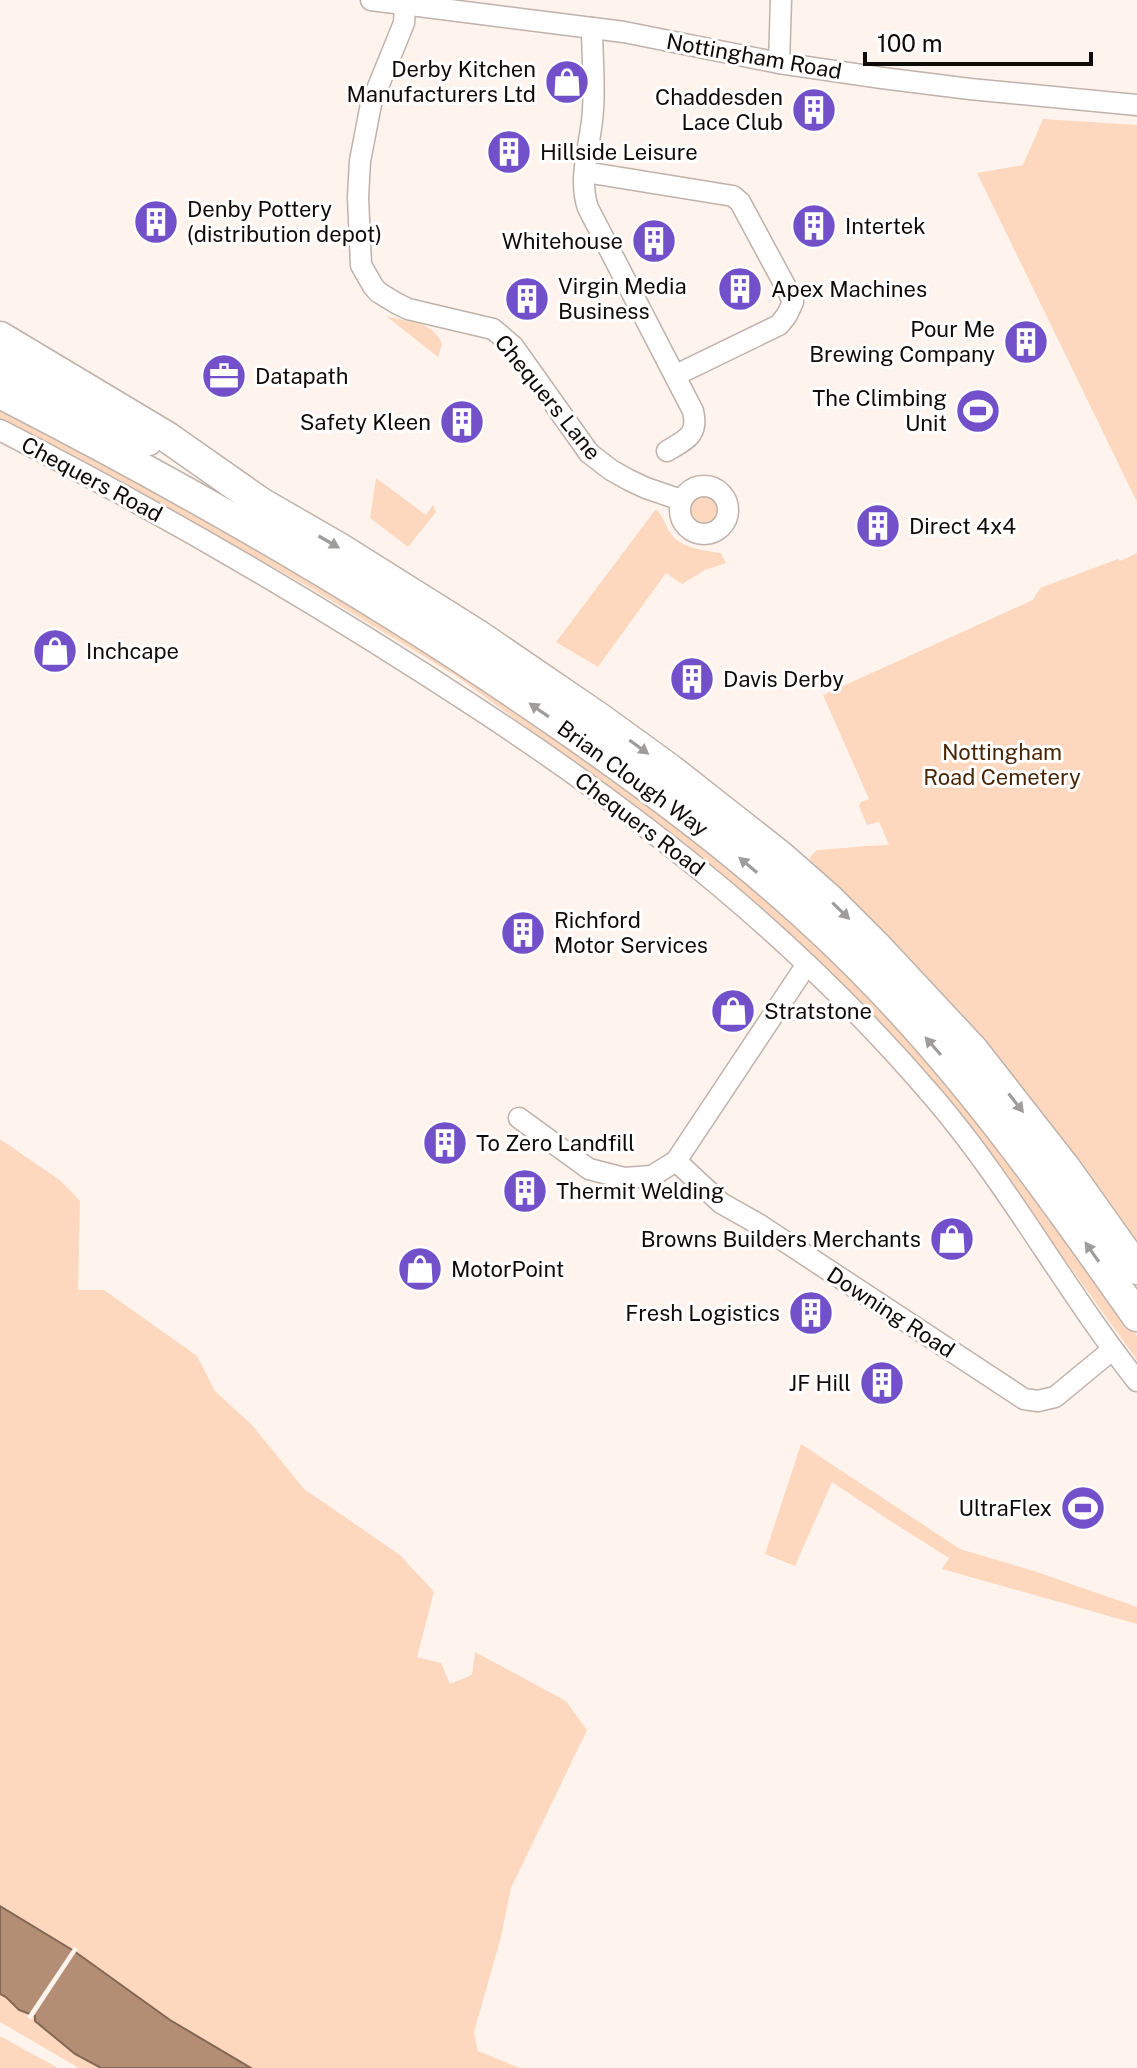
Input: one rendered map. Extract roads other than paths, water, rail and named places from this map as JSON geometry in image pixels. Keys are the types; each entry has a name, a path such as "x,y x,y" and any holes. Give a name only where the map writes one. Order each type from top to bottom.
{"highway":[{"path":"0,337 167,437 261,503"},
{"name":"Brian Clough Way","path":"0,393 230,515 381,605 605,755 734,852 844,951 963,1080 1041,1181 1137,1316"},
{"name":"Brian Clough Way","path":"261,503 410,592 544,680 693,786 780,856 875,945 973,1050 1050,1148 1137,1269"}],"main road":[{"name":"Brian Clough Way","path":"0,363 261,503"}],"street":[{"name":"Nottingham Road","path":"371,0 439,4 637,35 779,63 970,89 1137,105"},
{"path":"779,63 781,0"},
{"name":"Chequers Lane","path":"405,4 404,23 371,104 360,161 359,250 367,278 378,292 408,309 476,323 500,332 589,453 629,480 681,500"},
{"path":"592,28 593,110 584,196 696,420 695,429 689,437 667,451"},
{"path":"585,172 733,196 740,202 793,302 779,325 676,375"},
{"name":"Chequers Road","path":"0,430 137,501 379,644 503,724 686,857 807,964 909,1071 957,1127 1112,1350 1137,1381"},
{"path":"519,1118 589,1169 624,1178 652,1176 676,1161 807,964"},
{"name":"Downing Road","path":"676,1161 721,1203 760,1225 1024,1399 1038,1401 1055,1397 1112,1350"}],"place":[{"name":"Derby Kitchen Manufacturers Ltd","path":"567,82"},
{"name":"Chaddesden Lace Club","path":"814,110"},
{"name":"Hillside Leisure","path":"509,152"},
{"name":"Denby Pottery (distribution depot)","path":"156,222"},
{"name":"Intertek","path":"814,226"},
{"name":"Whitehouse","path":"654,241"},
{"name":"Apex Machines","path":"740,289"},
{"name":"Virgin Media Business","path":"527,299"},
{"name":"Pour Me Brewing Company","path":"1026,342"},
{"name":"Datapath","path":"224,376"},
{"name":"The Climbing Unit","path":"978,411"},
{"name":"Safety Kleen","path":"462,422"},
{"name":"Direct 4x4","path":"878,526"},
{"name":"Inchcape","path":"55,651"},
{"name":"Davis Derby","path":"692,679"},
{"name":"Richford Motor Services","path":"523,933"},
{"name":"Stratstone","path":"733,1011"},
{"name":"To Zero Landfill","path":"445,1143"},
{"name":"Thermit Welding","path":"525,1191"},
{"name":"Browns Builders Merchants","path":"952,1239"},
{"name":"MotorPoint","path":"420,1269"},
{"name":"Fresh Logistics","path":"811,1313"},
{"name":"JF Hill","path":"882,1383"},
{"name":"UltraFlex","path":"1083,1508"}],"park label":[{"name":"Nottingham Road Cemetery","path":"1002,764"}]}
